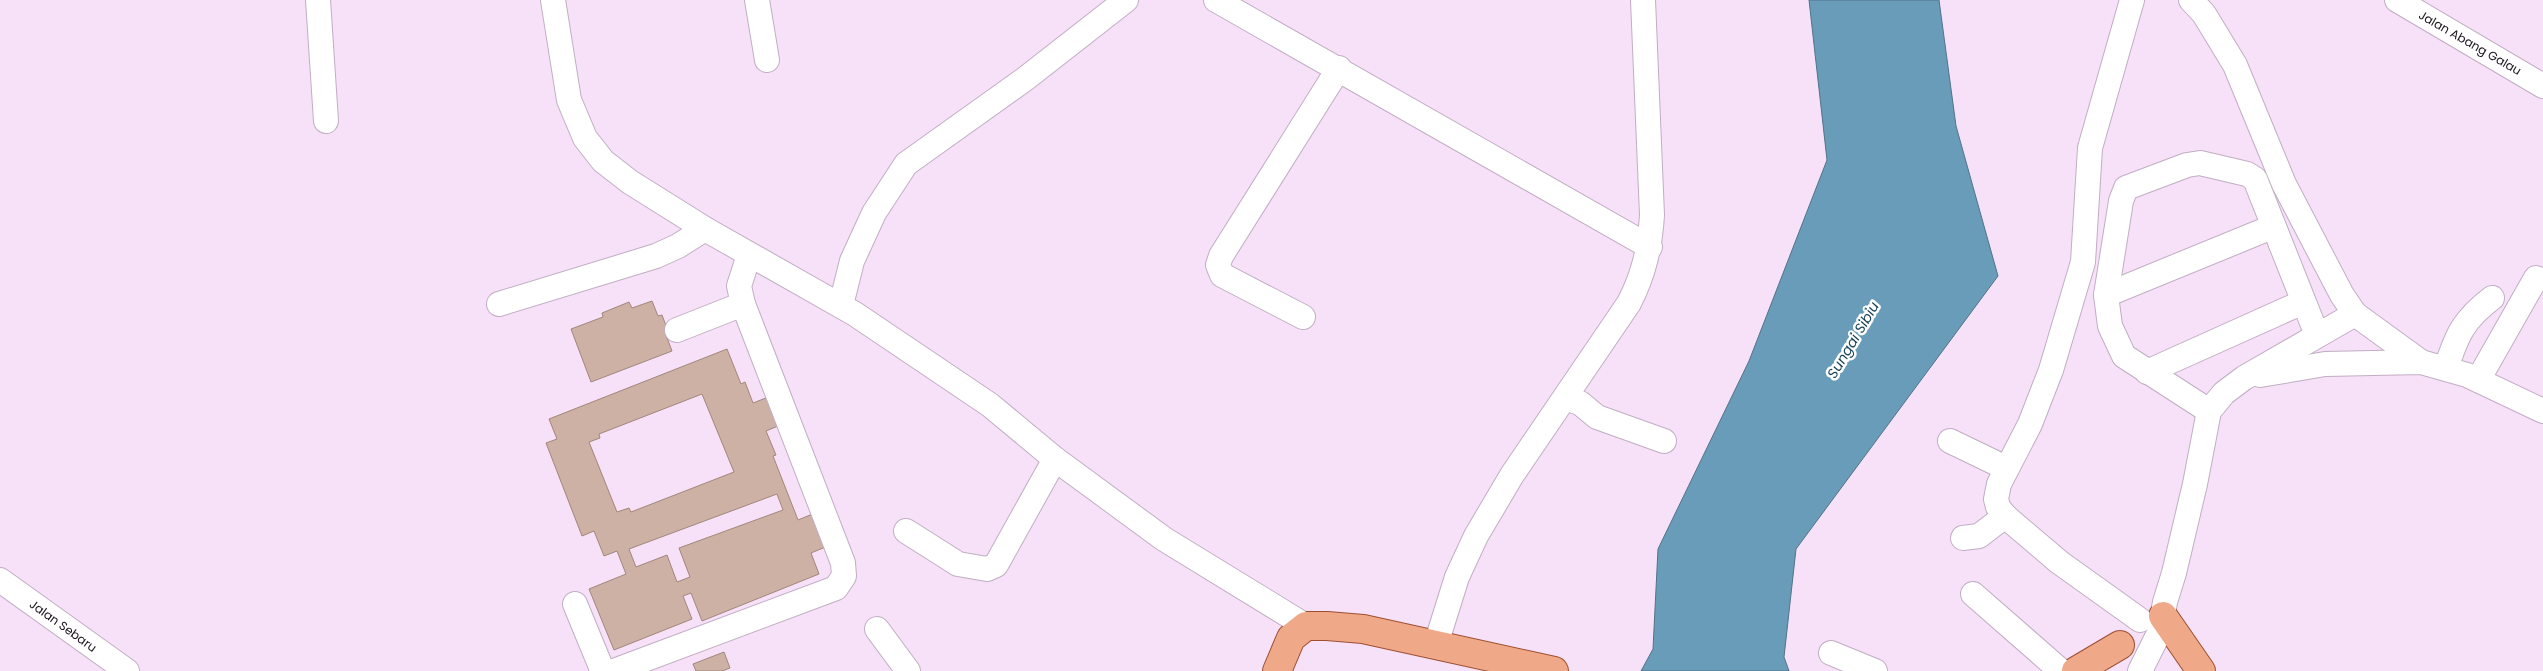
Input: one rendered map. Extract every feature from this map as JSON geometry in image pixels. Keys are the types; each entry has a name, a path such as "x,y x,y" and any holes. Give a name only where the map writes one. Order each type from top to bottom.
{"main road":[{"path":"2156,613 2201,671"},
{"path":"1278,671 1291,638 1306,626 1363,629 1436,644 1488,664 1554,671"},
{"path":"2076,671 2120,645"}],"street":[{"path":"318,0 326,121"},
{"path":"553,0 569,100 585,138 603,161 630,182 749,255 841,305 990,405 1055,459 1164,539 1306,626"},
{"path":"757,0 766,60"},
{"path":"841,305 846,279 859,245 874,213 906,164 1025,79 1126,0"},
{"path":"1216,0 1339,68 1498,162 1650,247"},
{"path":"1436,644 1457,577 1476,536 1512,475 1629,302 1640,282 1650,247 1652,168 1643,0"},
{"path":"2132,0 2090,148 2085,246 2077,286 2051,370 2030,424 2006,468 1996,499 1998,507 2005,516 2059,562 2156,613 2160,631 2140,671"},
{"path":"2191,0 2204,14 2235,64 2284,184 2342,295 2355,314 2421,362"},
{"name":"Jalan Abang Galau","path":"2397,0 2425,7 2543,86"},
{"path":"1303,317 1222,275 1218,265 1221,256 1339,68"},
{"path":"2209,411 2124,356 2110,326 2106,295 2121,201 2126,188 2187,164 2200,163 2247,174 2255,179 2272,227 2317,335"},
{"path":"2260,192 2284,184"},
{"path":"2106,295 2272,227"},
{"path":"500,304 656,256 678,246 705,228"},
{"path":"614,671 836,588 844,576 842,563 743,304 739,286 749,255"},
{"path":"2478,380 2536,278"},
{"path":"2446,368 2462,326 2478,309 2492,298"},
{"path":"2147,372 2303,302"},
{"path":"677,330 743,304"},
{"path":"2105,671 2120,645 2156,613 2174,573 2209,411 2224,393 2244,378 2355,314"},
{"path":"2244,378 2325,364 2421,362 2446,368 2478,380 2543,411"},
{"path":"1565,398 1580,404 1597,417 1664,441"},
{"path":"1950,441 2006,468"},
{"path":"906,531 958,564 987,570 996,564 1055,459"},
{"path":"1963,538 1979,536 2005,516"},
{"name":"Jalan Sebaru","path":"0,580 127,671"},
{"path":"1973,594 2060,671"},
{"name":"Jalan Sebaru","path":"0,598 102,671"},
{"path":"575,604 601,667 607,671"},
{"path":"877,629 908,671"},
{"path":"1831,653 1875,671"}],"water":[{"name":"Sungai Sibiu","path":"1809,0 1939,0 1956,126 1998,276 1796,549 1784,657 1789,671 1641,671 1653,649 1658,549 1749,361 1827,160"}],"building":[{"path":"652,301 658,316 662,315 669,334 666,335 672,351 591,382 571,329 603,317 602,313 629,302 632,308"},
{"path":"727,349 741,384 745,382 753,403 771,396 783,424 766,431 776,455 773,456 798,520 815,513 828,546 811,553 819,574 702,621 691,593 683,596 692,619 614,650 589,589 626,574 617,551 604,556 594,531 582,536 546,443 557,439 549,419","holes":["702,394 734,472 631,512 629,508 617,512 589,442 600,438 599,434","777,494 783,510 679,548 690,577 677,582 667,555 636,567 629,549"]},
{"path":"724,652 730,668 722,671 696,671 693,664"}]}
